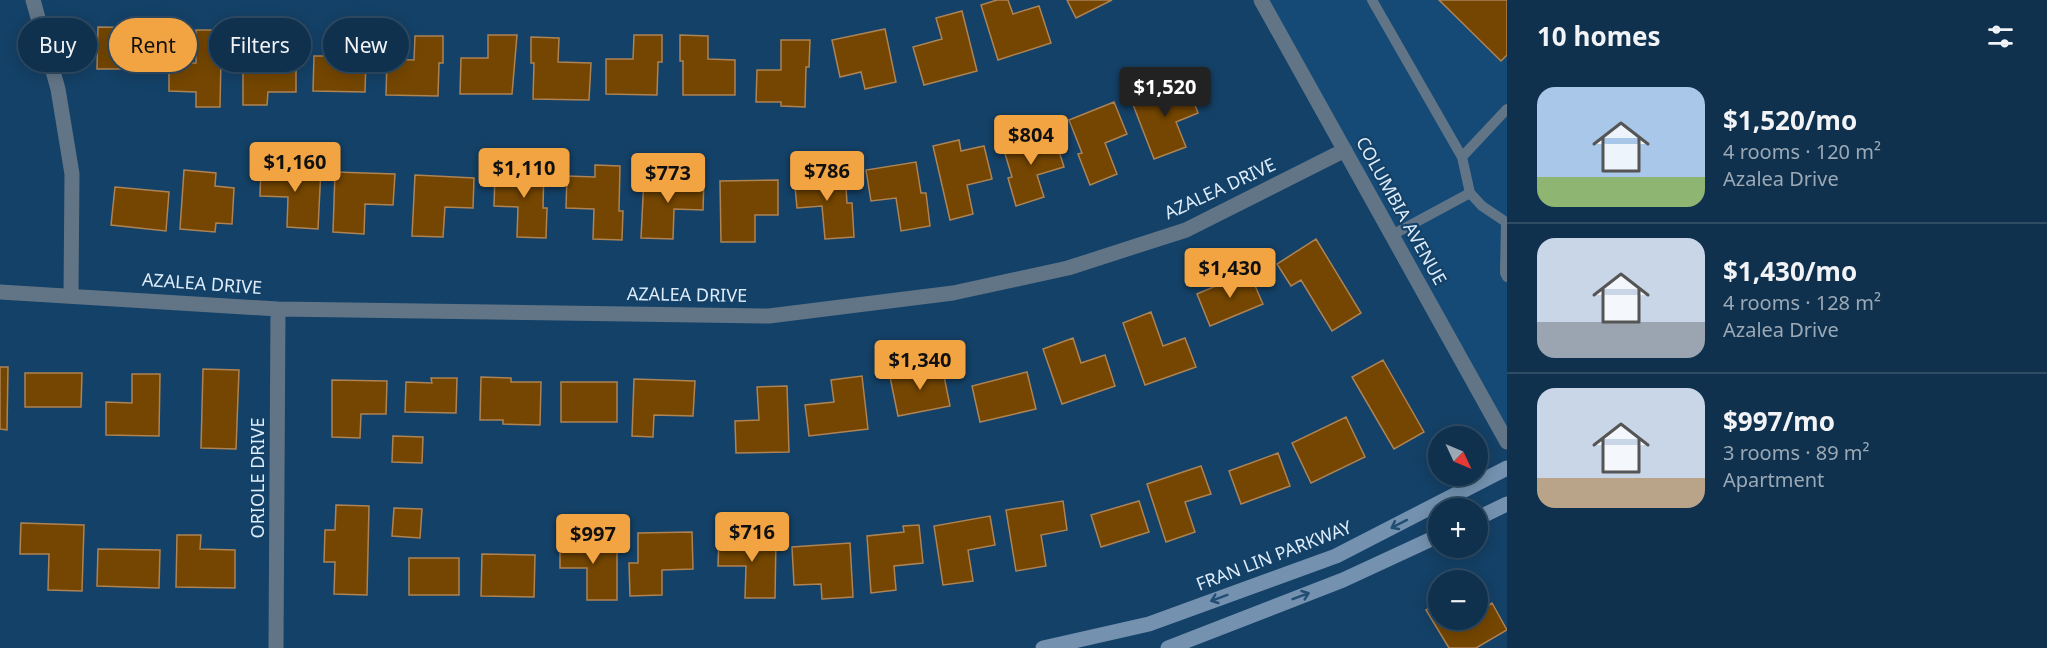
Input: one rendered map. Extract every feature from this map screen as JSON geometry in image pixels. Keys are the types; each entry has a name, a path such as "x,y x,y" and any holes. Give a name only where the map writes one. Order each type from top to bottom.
{"street":[{"path":"33,0 58,89 72,174 71,295"},
{"name":"COLUMBIA AVENUE","path":"1261,0 1507,442"},
{"name":"AZALEA DRIVE","path":"0,292 278,309 769,316 953,293 1068,268 1186,230 1345,150"},
{"name":"ORIOLE DRIVE","path":"276,648 278,309"},
{"name":"FRAN LIN PARKWAY","path":"1043,648 1149,624 1336,556 1507,468"},
{"path":"1488,513 1507,504"},
{"path":"1168,648 1343,580 1428,541"}],"lane":[{"path":"1372,0 1462,157 1470,193 1482,206 1507,221 1505,273 1507,277"},
{"path":"1462,157 1507,109"},
{"path":"1392,235 1470,193"}],"shaded area":[{"path":"1263,0 1507,0 1507,443"}],"building":[{"path":"997,0 1008,0 1013,14 1039,6 1051,43 998,60 981,5"},
{"path":"1067,0 1112,0 1076,18"},
{"path":"1439,0 1507,0 1507,55 1501,61"},
{"path":"962,11 977,71 924,85 913,47 942,39 936,18"},
{"path":"98,27 109,27 109,69 97,69"},
{"path":"885,29 896,82 865,89 861,72 840,77 832,40"},
{"path":"197,30 209,30 209,72 221,72 220,107 196,107 196,92 169,91 169,72 197,72"},
{"path":"488,35 517,35 512,94 460,94 461,58 488,58"},
{"path":"634,35 662,35 662,62 658,62 657,95 606,94 606,59 633,59"},
{"path":"680,35 708,36 708,59 735,60 735,95 683,95"},
{"path":"415,36 443,36 443,63 439,63 438,96 386,95 387,72 409,72 409,60 414,60"},
{"path":"531,37 559,38 558,62 591,63 589,100 533,99 534,63 531,63"},
{"path":"781,40 810,40 809,67 806,67 805,107 781,106 781,102 756,102 757,70 781,70"},
{"path":"314,56 323,56 323,72 366,72 365,92 313,91"},
{"path":"243,72 296,72 296,92 268,92 267,105 243,105"},
{"path":"1186,81 1198,113 1176,122 1186,147 1154,159 1132,102"},
{"path":"1114,102 1127,134 1105,143 1117,174 1090,185 1078,154 1082,153 1069,120"},
{"path":"1053,132 1064,167 1037,175 1044,197 1016,206 1008,178 1012,177 1003,147"},
{"path":"959,140 961,151 984,146 992,179 967,185 973,214 950,220 933,146"},
{"path":"916,162 921,193 926,193 930,226 901,231 896,198 871,201 866,170"},
{"path":"519,163 544,164 543,208 547,208 546,238 517,237 518,207 494,206 495,174 519,174"},
{"path":"595,165 620,166 619,211 623,211 622,240 593,239 594,209 566,208 567,176 595,177"},
{"path":"261,166 321,168 318,229 287,227 288,197 260,196"},
{"path":"184,170 216,173 215,186 234,188 232,224 216,223 215,232 180,229"},
{"path":"335,172 395,174 393,205 365,204 364,234 333,232"},
{"path":"845,172 847,203 852,203 854,237 825,239 822,206 797,208 794,175"},
{"path":"415,175 474,178 473,208 445,207 443,237 412,236"},
{"path":"644,177 704,180 703,210 674,209 673,239 641,238"},
{"path":"778,180 778,215 755,215 755,242 721,242 720,181"},
{"path":"115,187 169,192 166,231 111,225"},
{"path":"1316,239 1361,313 1332,331 1301,280 1291,286 1277,264"},
{"path":"1249,272 1263,304 1210,326 1197,294"},
{"path":"1151,312 1163,346 1185,338 1196,367 1145,385 1123,323"},
{"path":"1073,338 1081,363 1105,355 1115,386 1062,404 1043,349"},
{"path":"1383,360 1424,432 1394,449 1352,377"},
{"path":"942,366 950,406 898,416 890,377"},
{"path":"0,367 8,367 7,430 0,429"},
{"path":"203,369 239,370 236,449 201,448"},
{"path":"1027,372 1036,409 980,422 972,386"},
{"path":"25,373 82,373 81,407 25,407"},
{"path":"132,374 160,374 159,436 106,435 106,402 132,403"},
{"path":"862,376 868,429 809,436 805,405 834,402 831,380"},
{"path":"481,377 511,378 511,382 541,382 540,425 503,424 503,420 480,420"},
{"path":"431,378 457,378 456,413 405,412 406,382 432,383"},
{"path":"634,379 695,381 693,416 654,415 653,437 632,436"},
{"path":"332,380 387,381 386,414 361,414 360,438 332,437"},
{"path":"561,382 617,382 617,422 561,422"},
{"path":"787,386 789,452 736,453 735,421 759,420 757,387"},
{"path":"1346,417 1365,457 1311,483 1292,443"},
{"path":"393,436 423,437 422,463 392,462"},
{"path":"1278,453 1290,486 1241,504 1229,471"},
{"path":"1201,466 1211,494 1185,502 1195,532 1166,542 1147,484"},
{"path":"1063,501 1067,530 1041,535 1046,566 1016,571 1006,510"},
{"path":"1139,501 1149,532 1101,547 1091,515"},
{"path":"336,505 369,506 367,595 334,594 335,562 324,562 325,530 335,530"},
{"path":"394,508 422,509 420,538 392,536"},
{"path":"990,516 995,545 968,550 973,581 943,585 934,526"},
{"path":"21,523 84,525 82,591 48,590 49,554 20,554"},
{"path":"919,525 923,563 894,566 896,590 871,593 867,536 904,532 903,526"},
{"path":"692,532 693,569 662,570 662,595 630,596 629,563 638,563 638,533"},
{"path":"177,535 201,535 200,549 235,550 235,588 176,587"},
{"path":"719,537 776,538 775,598 745,598 746,566 718,566"},
{"path":"560,539 617,539 617,600 587,600 587,568 560,568"},
{"path":"850,543 853,597 822,599 821,584 794,585 792,547"},
{"path":"98,549 160,550 159,588 97,586"},
{"path":"482,554 535,555 534,597 481,596"},
{"path":"409,558 459,558 459,595 409,595"},
{"path":"1492,603 1507,630 1476,648 1449,648 1438,630 1488,630 1488,606"}]}
